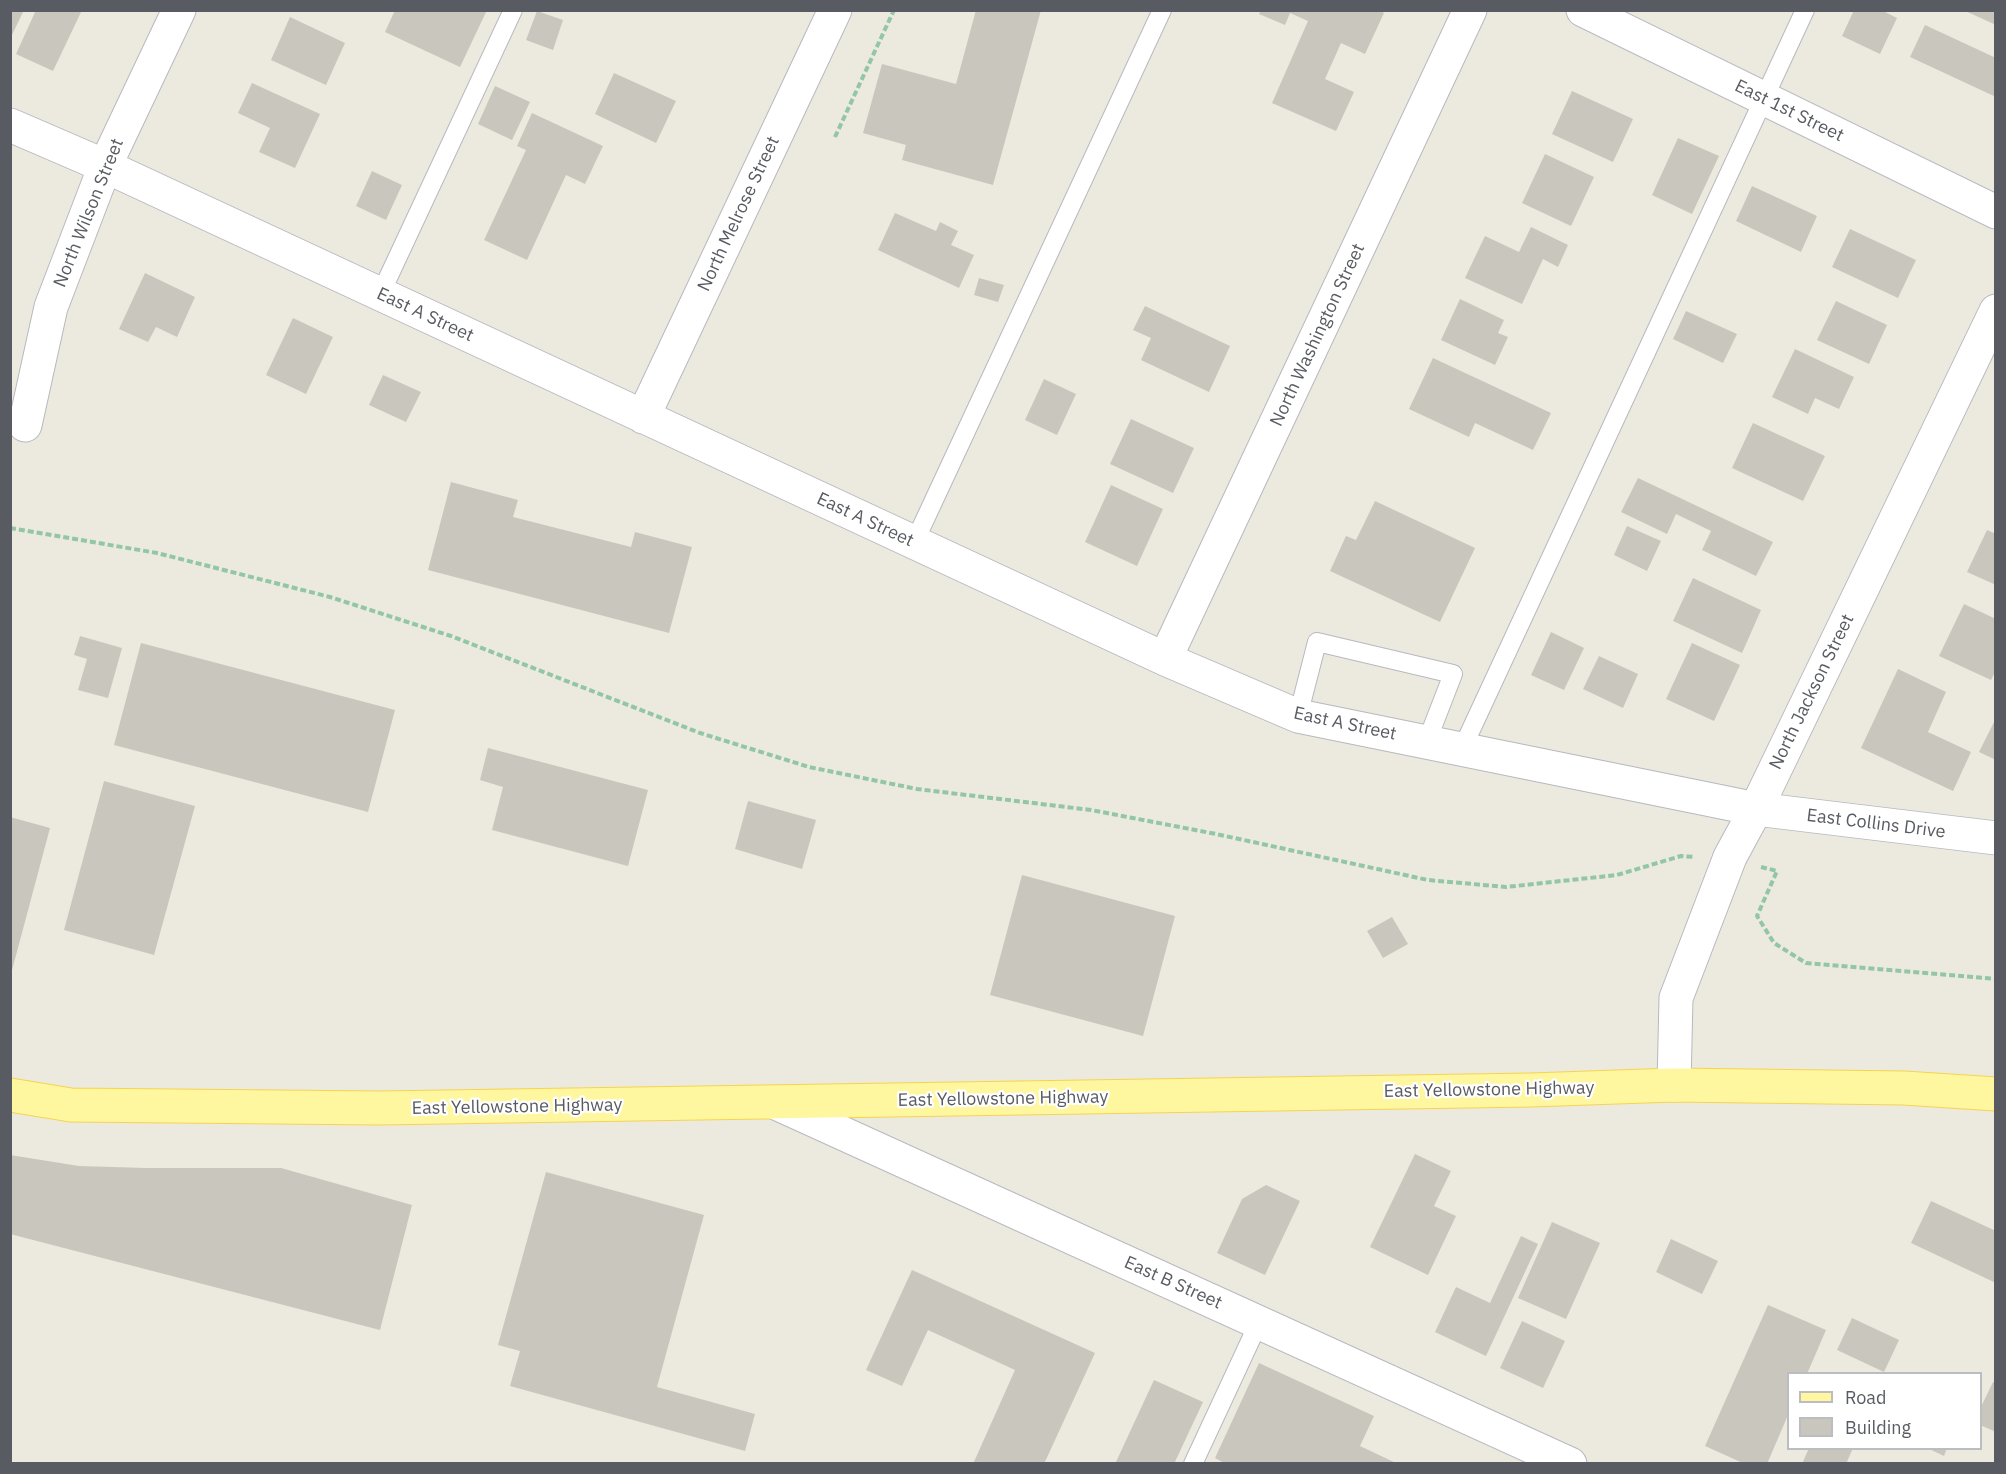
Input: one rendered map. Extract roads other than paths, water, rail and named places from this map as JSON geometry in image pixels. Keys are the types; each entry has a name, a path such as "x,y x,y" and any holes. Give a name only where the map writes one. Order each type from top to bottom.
{"main road":[{"name":"East Yellowstone Highway","path":"10,1095 71,1105 380,1108 1531,1090 1674,1085 1904,1088 1995,1094"}],"street":[{"name":"North Wilson Street","path":"25,424 51,307 105,166 179,10"},
{"name":"North Melrose Street","path":"643,417 835,10"},
{"name":"North Washington Street","path":"1165,659 1470,10"},
{"name":"East 1st Street","path":"1583,10 1995,212"},
{"name":"East A Street","path":"10,125 105,166 1165,659 1298,716 1756,809"},
{"name":"North Jackson Street","path":"1674,1085 1676,998 1730,857 1756,809 1995,311"},
{"name":"East Collins Drive","path":"1756,809 1995,838"},
{"name":"East B Street","path":"776,1103 1259,1322 1512,1452 1570,1464"}],"lane":[{"path":"380,295 513,10"},
{"path":"914,543 1162,10"},
{"path":"1462,749 1805,10"},
{"path":"1298,716 1317,642 1453,674 1427,741"},
{"path":"1193,1464 1259,1322"}]}
